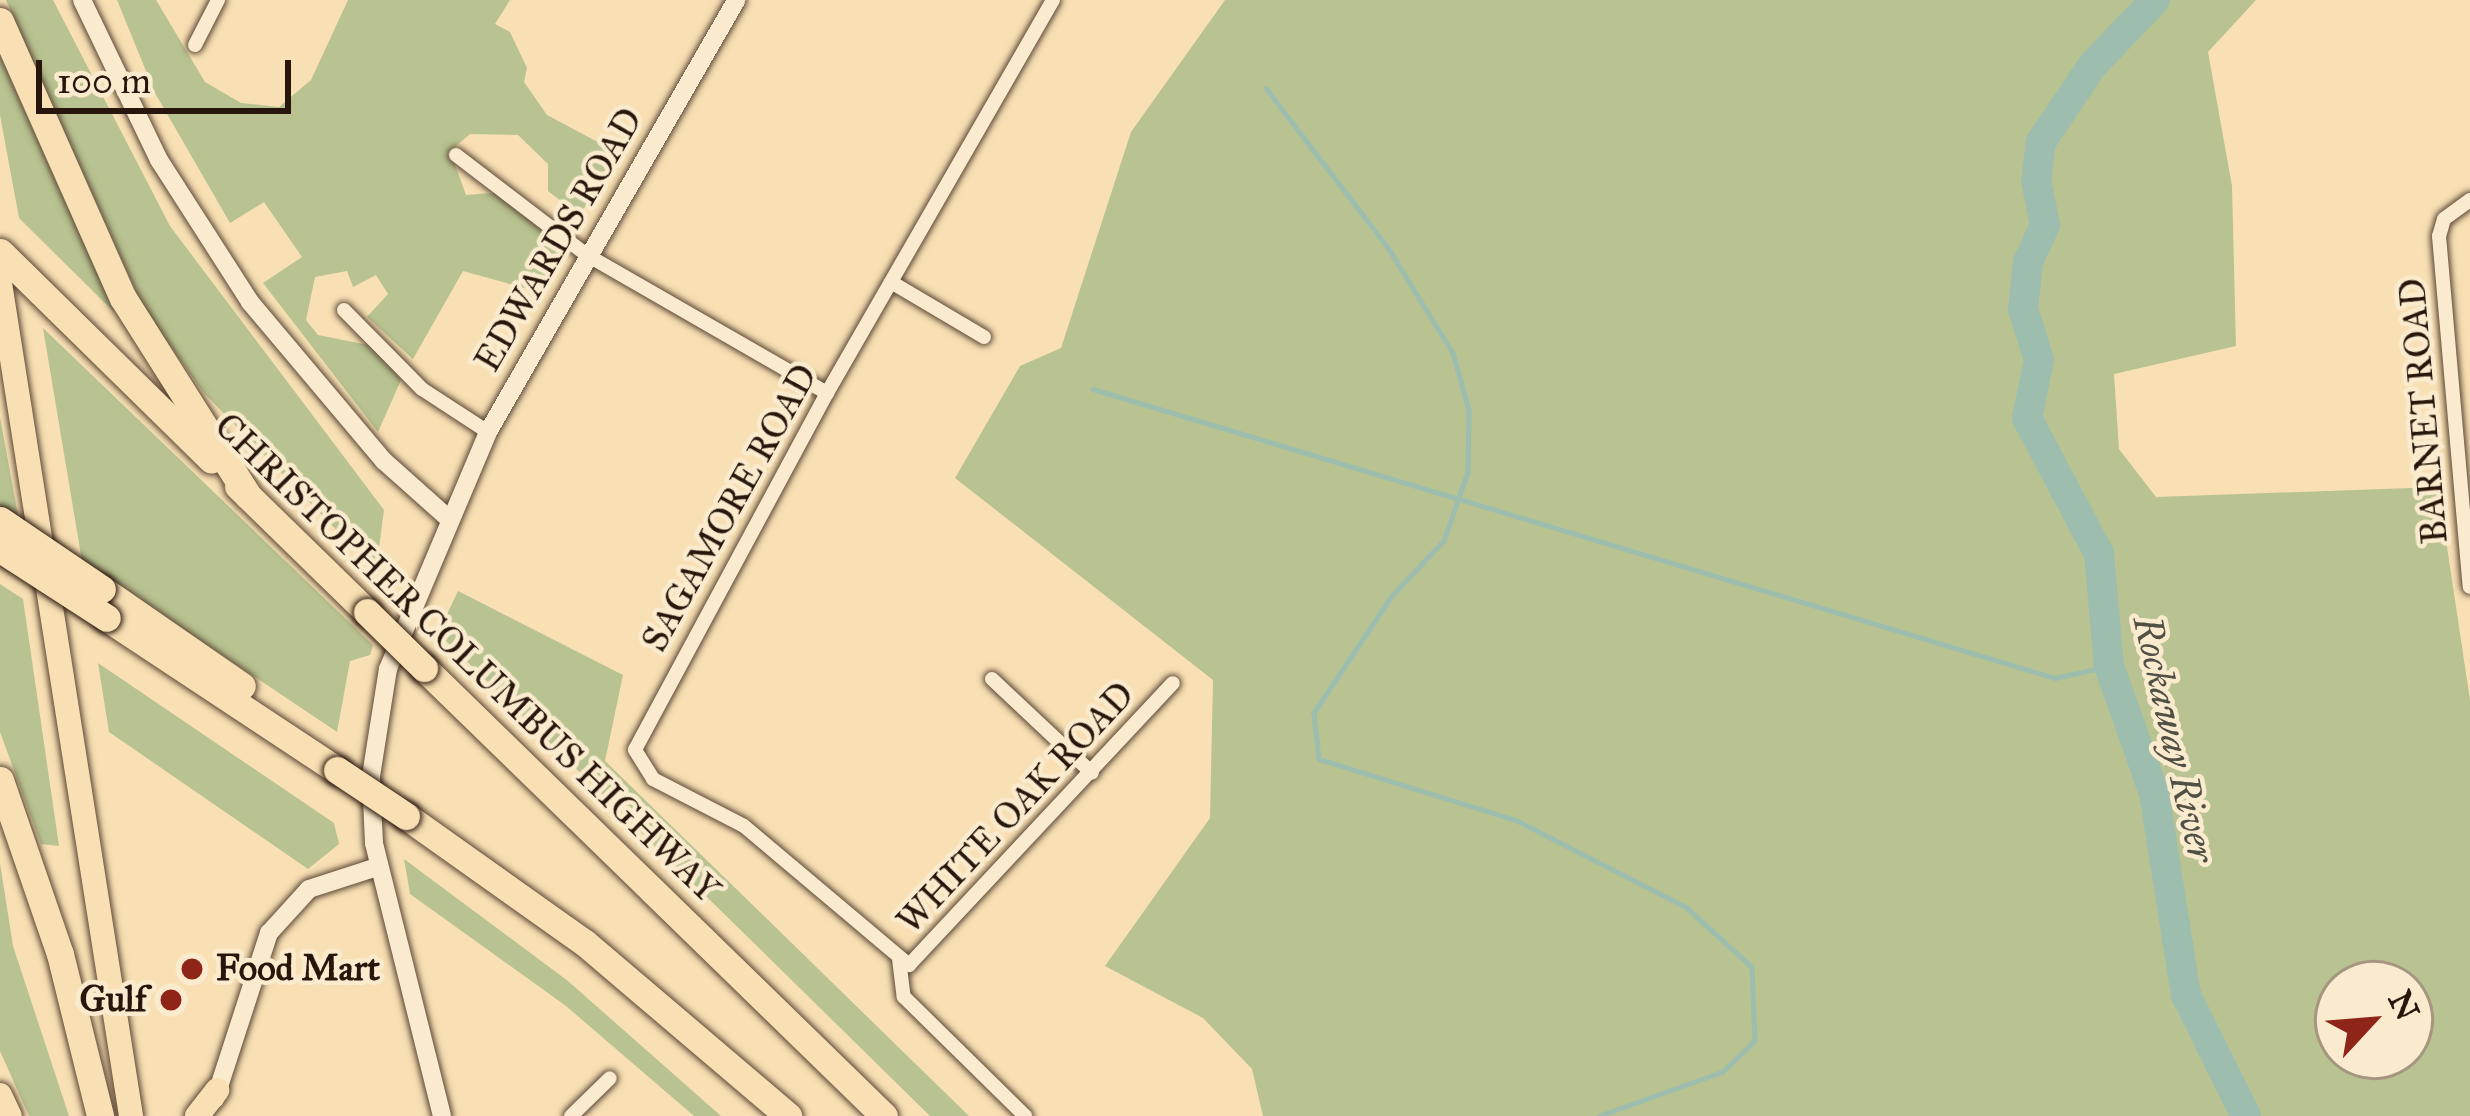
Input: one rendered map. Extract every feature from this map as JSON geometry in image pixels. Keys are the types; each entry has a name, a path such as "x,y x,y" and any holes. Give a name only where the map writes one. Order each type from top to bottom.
{"highway":[{"path":"0,21 123,298 248,496"},
{"name":"CHRISTOPHER COLUMBUS HIGHWAY","path":"0,252 884,1116"},
{"path":"0,283 135,1113"},
{"path":"0,520 242,686 263,721"},
{"path":"0,549 406,815 633,981 788,1116"},
{"path":"0,780 60,954 100,1116"},
{"path":"197,1116 217,1090"},
{"path":"0,1095 10,1116"}],"street":[{"path":"82,0 159,160 250,302 383,461 448,518"},
{"name":"EDWARDS ROAD","path":"442,1116 377,867 376,724 414,595 488,432 736,0"},
{"name":"SAGAMORE ROAD","path":"899,958 744,826 653,779 635,750 827,393 1053,0"},
{"path":"195,45 210,3"},
{"path":"456,155 587,255 827,393"},
{"name":"BARNET ROAD","path":"2470,200 2441,229 2470,587"},
{"path":"891,282 983,338"},
{"path":"344,310 422,389 488,432"},
{"path":"992,679 1092,773"},
{"name":"WHITE OAK ROAD","path":"899,958 909,965 933,944 1173,683"},
{"path":"212,1116 269,933 309,889 377,867"},
{"path":"899,958 904,997 1025,1116"},
{"path":"571,1116 610,1078"}],"green space":[{"path":"6,0 53,0 170,226 384,510 376,571 203,392 144,309"},
{"path":"117,0 156,0 205,82 241,103 279,107 311,80 348,0 510,0 495,24 510,32 527,68 524,82 547,115 622,155 579,215 548,191 548,164 518,135 470,134 450,151 466,195 515,191 572,248 543,293 463,271 413,359 367,317 388,294 376,275 353,287 347,271 315,277 306,320 318,335 373,346 401,380 378,432 263,283 302,257 264,202 230,223 155,93"},
{"path":"1225,0 2256,0 2208,52 2232,186 2236,346 2114,374 2119,449 2156,497 2438,487 2470,700 2470,1116 1263,1116 1252,1069 1203,1018 1105,966 1210,818 1213,680 955,478 1020,366 1061,348 1131,132"},
{"path":"0,56 115,313 19,218 0,115"},
{"path":"43,328 373,645 370,655 350,661 337,732 82,561"},
{"path":"0,417 19,521 0,506"},
{"path":"0,584 23,599 59,846 41,844 0,732"},
{"path":"458,591 623,675 605,761 969,1116 930,1116 438,633"},
{"path":"98,663 334,823 339,844 308,869 109,732"},
{"path":"404,859 568,981 721,1116 694,1116 566,1006 410,894"},
{"path":"0,863 13,946 69,1116 29,1116 0,1051"}],"waterway":[{"name":"Rockaway River","path":"2155,0 2092,66 2041,142 2036,180 2045,225 2028,262 2023,309 2039,360 2027,418 2099,554 2109,666 2154,793 2186,995 2246,1116"},
{"path":"1266,88 1389,249 1453,353 1469,410 1468,472 1444,541 1392,596 1314,713 1319,759 1516,820 1686,907 1752,967 1755,1041 1723,1072 1600,1116"},
{"path":"1093,389 2055,678 2109,666"}],"place":[{"name":"Food Mart","path":"192,969"},
{"name":"Gulf","path":"171,1000"}]}
